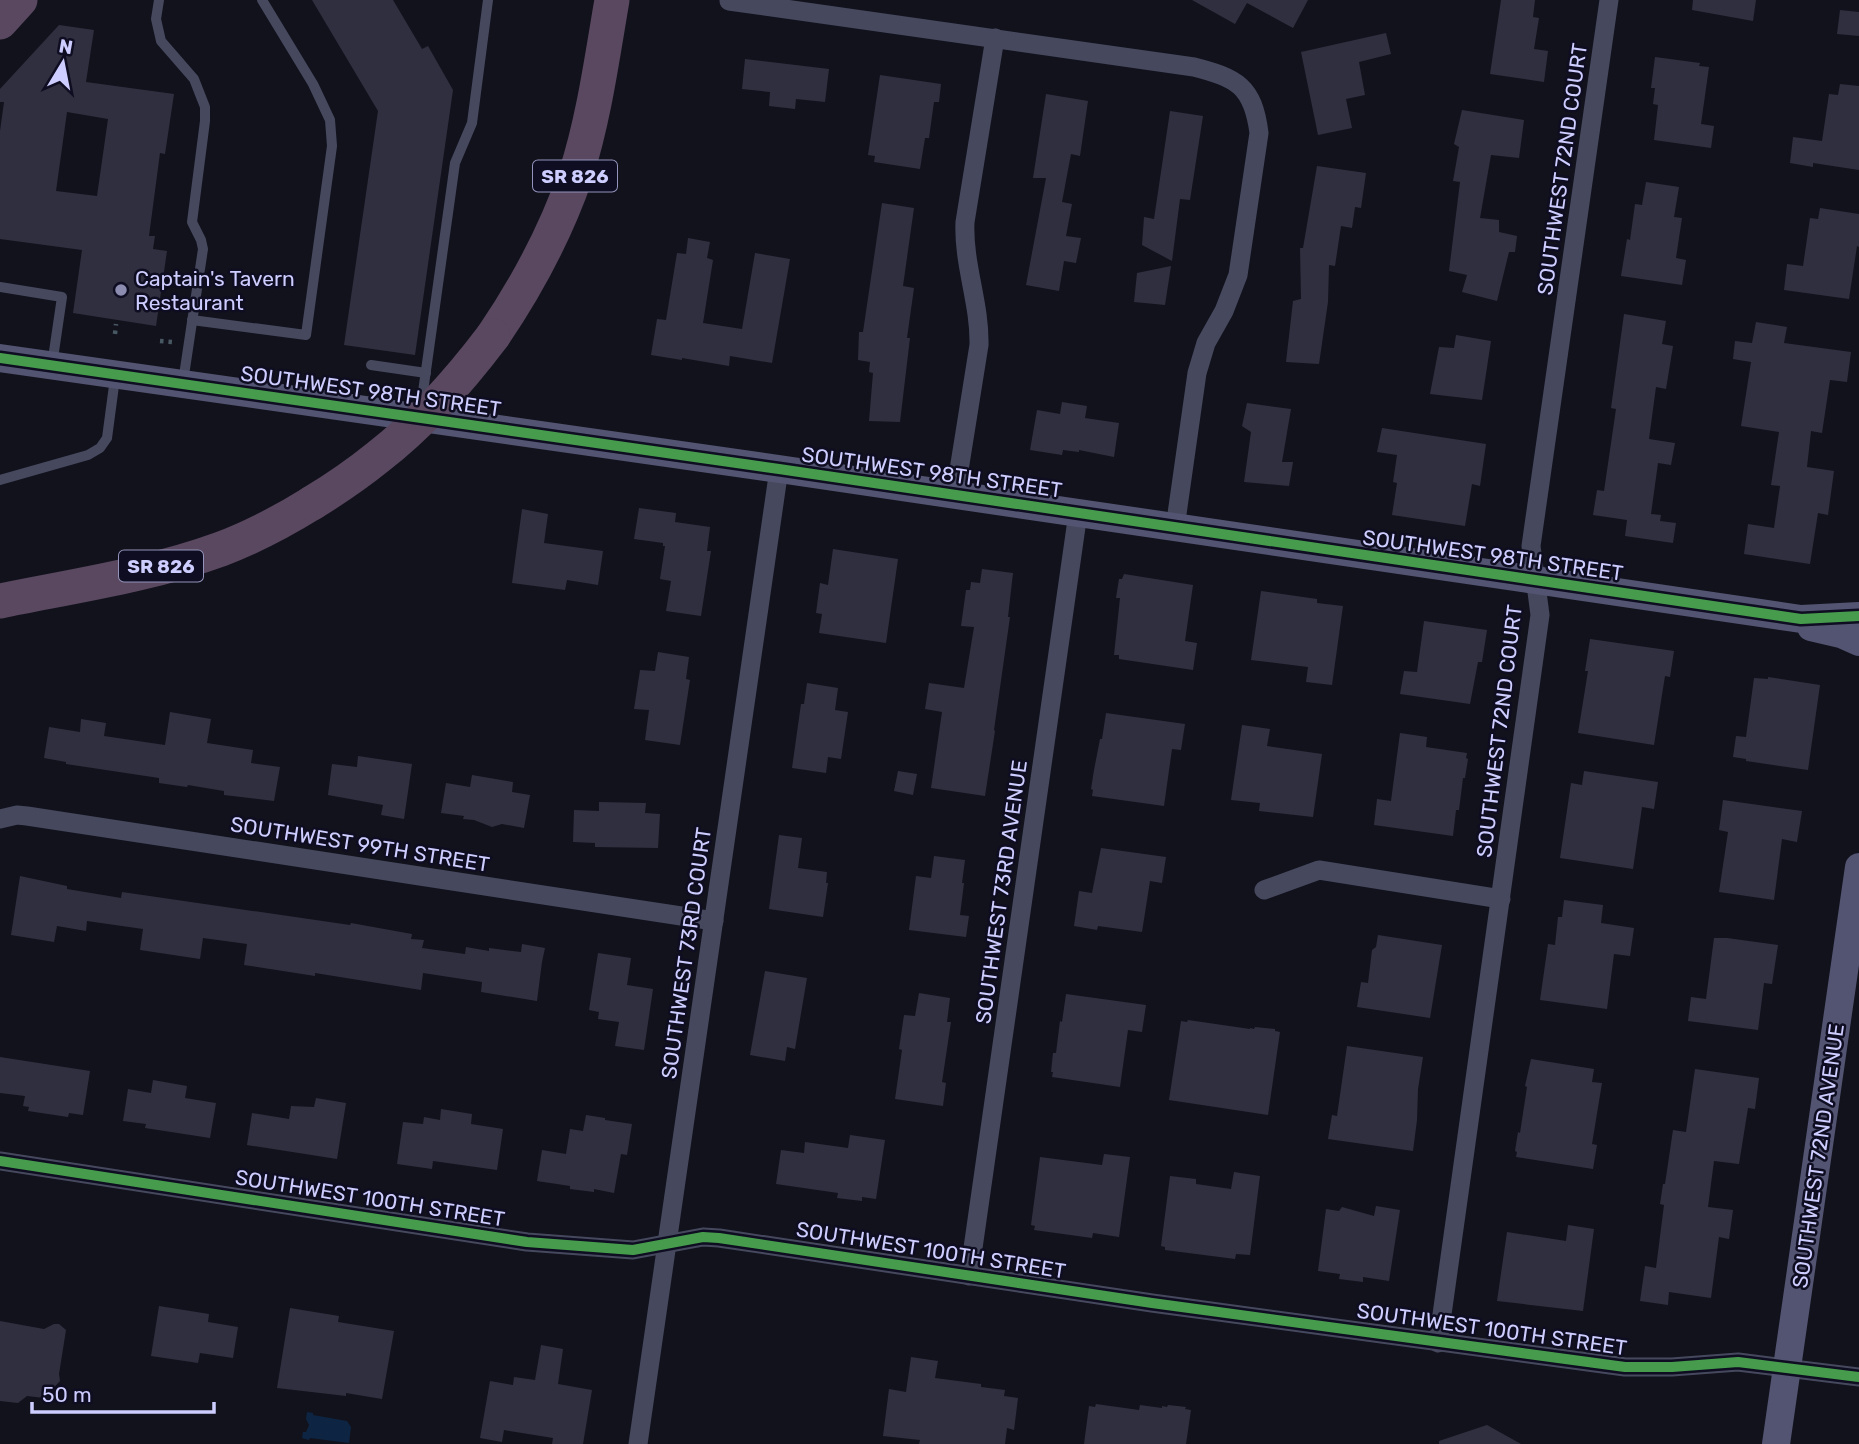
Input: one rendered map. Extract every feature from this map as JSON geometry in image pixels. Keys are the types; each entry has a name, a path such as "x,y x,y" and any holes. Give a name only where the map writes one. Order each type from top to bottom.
{"highway":[{"path":"0,22 20,0"},
{"name":"SR 826","path":"0,601 134,573 209,553 257,534 312,503 369,464 411,429 458,381 493,337 515,304 548,244 576,173 594,99 612,0"}],"street":[{"name":"SOUTHWEST 72ND COURT","path":"1438,1342 1540,615 1531,547 1609,0"},
{"path":"729,1 1194,67 1229,79 1244,89 1257,116 1259,133 1241,260 1231,293 1206,343 1199,365 1175,528"},
{"path":"956,495 979,345 979,326 964,222 995,38"},
{"name":"SOUTHWEST 98TH STREET","path":"0,358 1801,619 1859,616"},
{"name":"SOUTHWEST 73RD COURT","path":"638,1444 779,469"},
{"name":"SOUTHWEST 73RD AVENUE","path":"969,1276 1078,513"},
{"name":"SOUTHWEST 98TH STREET","path":"1801,619 1808,626 1859,642"},
{"name":"SOUTHWEST 99TH STREET","path":"0,819 16,815 27,816 714,921"},
{"name":"SOUTHWEST 72ND AVENUE","path":"1776,1444 1850,998 1859,867"},
{"path":"1264,890 1319,870 1501,899"},
{"name":"SOUTHWEST 100TH STREET","path":"0,1161 527,1242 633,1250 703,1237 1625,1367 1738,1362 1859,1377"}],"lane":[{"path":"159,0 156,19 161,41 194,79 205,107 192,222 203,249 183,384"},
{"path":"192,320 306,335 332,146 330,120 313,84 262,0"},
{"path":"419,417 455,163 472,123 488,0"},
{"path":"0,287 62,297 52,365"},
{"path":"371,365 426,373"},
{"path":"0,481 88,455 100,448 107,438 115,374"}],"path":[{"path":"115,334 116,324"}],"water":[{"path":"307,1412 347,1421 351,1427 349,1443 302,1438 309,1425"}],"building":[{"path":"312,0 393,0 422,49 428,46 453,90 415,355 344,345 378,111"},
{"path":"1192,0 1308,0 1293,28 1247,3 1235,24"},
{"path":"1501,0 1535,0 1533,17 1539,18 1534,49 1548,51 1544,82 1490,74"},
{"path":"1693,0 1756,0 1753,21 1692,10"},
{"path":"1840,10 1859,12 1859,36 1837,34"},
{"path":"59,25 94,30 86,82 174,94 165,154 160,153 149,236 155,236 153,249 167,251 156,326 73,313 82,250 0,239 0,131 4,102 0,102 0,89","holes":["67,112 108,119 97,196 56,191"]},
{"path":"1386,33 1391,54 1359,62 1365,95 1346,99 1352,128 1318,135 1301,52"},
{"path":"1655,57 1700,63 1699,66 1709,67 1701,124 1714,126 1711,148 1654,140 1658,105 1653,104 1655,88 1651,88"},
{"path":"745,59 829,69 825,102 796,99 795,109 769,106 770,92 742,89"},
{"path":"880,75 941,84 939,102 934,102 929,138 925,138 920,169 874,162 875,156 868,155"},
{"path":"1840,84 1859,86 1859,170 1813,163 1813,167 1790,163 1793,137 1822,141 1829,94 1838,95"},
{"path":"1046,94 1088,101 1080,156 1071,154 1062,202 1072,204 1066,236 1081,238 1076,263 1064,261 1059,291 1026,285 1046,178 1033,178"},
{"path":"1462,110 1524,120 1519,158 1491,155 1480,218 1499,220 1499,232 1517,236 1515,252 1509,252 1497,301 1462,292 1467,275 1449,271 1460,182 1453,181 1459,147 1454,144"},
{"path":"1170,111 1203,116 1190,200 1180,199 1172,261 1142,245 1144,217 1154,219"},
{"path":"1317,166 1366,173 1361,208 1355,207 1352,228 1341,226 1335,266 1329,265 1328,302 1319,364 1286,362 1293,301 1301,299 1300,248 1303,248"},
{"path":"1646,182 1679,187 1674,217 1682,218 1676,258 1686,260 1682,285 1621,276 1635,204 1642,205"},
{"path":"882,203 914,208 903,286 914,288 900,422 869,421 873,373 869,372 870,362 858,360 859,332 863,332"},
{"path":"1820,208 1859,214 1859,247 1857,246 1849,299 1784,290 1787,264 1803,266 1810,218 1818,219"},
{"path":"688,238 710,242 707,258 713,260 703,323 742,329 755,253 790,259 772,363 730,356 729,366 651,355 657,319 666,320 677,253 686,254"},
{"path":"1171,266 1165,305 1134,302 1137,273"},
{"path":"1624,314 1666,321 1662,344 1673,346 1666,389 1656,387 1649,439 1675,443 1671,465 1658,463 1651,514 1661,515 1660,521 1676,523 1673,543 1625,536 1627,520 1593,515 1597,490 1604,491 1616,409 1611,408"},
{"path":"1756,322 1787,327 1784,343 1851,352 1847,382 1830,380 1822,433 1811,431 1807,467 1834,471 1828,515 1818,513 1810,564 1744,554 1748,524 1774,528 1780,486 1771,485 1779,432 1741,426 1751,362 1733,359 1735,341 1752,343"},
{"path":"1456,335 1491,341 1482,400 1430,394 1439,347 1454,348"},
{"path":"1062,402 1087,406 1085,418 1119,423 1114,457 1079,450 1063,450 1062,455 1030,450 1037,410 1060,414"},
{"path":"1247,403 1291,409 1282,462 1293,462 1289,486 1244,482 1251,432 1242,426"},
{"path":"1382,428 1486,444 1480,486 1472,484 1465,526 1392,515 1397,483 1393,482 1397,455 1377,452"},
{"path":"639,508 676,513 675,522 710,527 707,551 711,551 701,616 666,611 671,581 660,579 665,546 663,543 634,539"},
{"path":"522,509 548,514 544,543 603,551 598,585 567,580 565,590 512,583"},
{"path":"833,549 898,559 886,643 819,633 822,614 816,613 820,583 828,585"},
{"path":"982,569 1013,573 1010,617 985,796 931,788 942,712 925,709 929,683 964,688 974,627 961,626 966,590 970,590 971,582 980,583"},
{"path":"1124,574 1193,585 1185,641 1197,643 1193,670 1119,659 1119,655 1114,655 1120,598 1116,598 1119,579 1122,579"},
{"path":"1261,591 1317,599 1317,603 1343,606 1332,685 1306,682 1308,667 1251,660"},
{"path":"1424,621 1487,630 1482,662 1478,662 1470,704 1400,694 1404,671 1417,672"},
{"path":"1590,639 1674,651 1670,677 1665,676 1654,745 1578,733"},
{"path":"658,652 689,657 686,679 690,680 680,745 645,740 649,710 634,709 640,670 655,671"},
{"path":"1768,677 1820,685 1808,770 1733,757 1736,736 1746,737 1754,678"},
{"path":"807,683 838,688 835,710 848,712 841,759 828,757 826,773 792,768 801,704 804,704"},
{"path":"170,712 211,719 207,743 253,750 251,763 280,767 274,801 224,795 224,791 188,785 159,783 159,778 66,764 44,758 49,727 80,732 81,719 106,723 104,736 165,745"},
{"path":"1106,713 1185,724 1181,750 1172,749 1164,806 1092,796 1094,770"},
{"path":"1242,725 1270,729 1267,746 1322,754 1313,817 1259,811 1260,803 1231,800"},
{"path":"1400,733 1427,737 1426,747 1467,753 1465,778 1459,810 1456,810 1453,836 1374,825 1377,799 1391,801"},
{"path":"358,756 412,764 404,819 381,815 383,805 328,795 332,764 357,767"},
{"path":"898,771 917,774 913,795 894,791"},
{"path":"1584,771 1658,782 1654,809 1642,807 1633,869 1560,858 1571,783 1582,785"},
{"path":"472,775 513,782 512,792 530,795 524,828 502,824 492,827 463,819 464,816 441,813 446,783 470,787"},
{"path":"1723,800 1802,811 1797,842 1782,839 1774,900 1719,892 1728,832 1719,830"},
{"path":"599,802 646,803 645,813 660,814 658,848 595,847 595,843 573,842 574,810 599,811"},
{"path":"779,835 802,838 798,868 827,872 823,917 769,909"},
{"path":"1101,848 1166,857 1162,883 1150,881 1142,932 1098,926 1097,930 1074,926 1079,891 1092,893"},
{"path":"934,856 965,860 960,915 969,916 966,937 909,930 916,876 931,878"},
{"path":"20,876 67,886 67,889 121,898 122,892 350,925 351,923 412,934 411,939 424,940 422,948 465,954 466,947 521,952 522,944 545,948 537,1001 481,992 482,982 423,973 421,990 244,965 247,944 203,938 200,959 140,950 143,929 87,921 86,931 57,926 54,942 11,935"},
{"path":"1564,900 1603,905 1601,923 1634,928 1630,956 1614,954 1607,1009 1540,1000 1548,944 1555,945 1558,917 1562,917"},
{"path":"1378,935 1442,945 1430,1018 1357,1007 1361,982 1368,983 1372,950 1376,947"},
{"path":"1714,938 1778,945 1772,984 1764,983 1758,1030 1688,1021 1691,997 1706,999"},
{"path":"598,953 631,958 627,985 653,989 644,1050 615,1046 619,1022 598,1019 599,1012 589,1010"},
{"path":"765,971 807,978 795,1049 787,1047 785,1061 750,1055"},
{"path":"919,993 950,998 947,1022 951,1022 942,1082 946,1083 943,1106 895,1099 904,1015 915,1016"},
{"path":"1066,994 1146,1005 1142,1032 1128,1030 1120,1087 1052,1077 1053,1053 1056,1053"},
{"path":"1181,1021 1250,1029 1275,1029 1280,1032 1268,1115 1169,1100"},
{"path":"1347,1046 1423,1057 1413,1151 1328,1139 1332,1115 1337,1116"},
{"path":"0,1057 90,1071 83,1115 69,1113 68,1117 28,1111 29,1107 23,1106 25,1096 0,1093"},
{"path":"1531,1059 1594,1069 1592,1082 1602,1083 1592,1144 1597,1145 1593,1169 1516,1157"},
{"path":"1695,1069 1759,1078 1755,1109 1748,1108 1739,1164 1714,1161 1708,1207 1733,1210 1729,1239 1719,1237 1711,1298 1669,1292 1668,1305 1640,1301 1645,1266 1656,1268 1664,1205 1660,1204 1673,1130 1686,1132"},
{"path":"153,1080 187,1086 185,1098 216,1103 210,1138 145,1128 146,1124 123,1121 128,1089 151,1093"},
{"path":"316,1098 346,1103 337,1159 247,1145 252,1113 289,1119 291,1106 314,1107"},
{"path":"441,1109 472,1114 471,1124 503,1129 497,1170 433,1161 432,1169 397,1164 403,1122 423,1124 424,1117 440,1120"},
{"path":"586,1115 632,1124 627,1155 621,1154 614,1193 594,1189 594,1192 570,1189 570,1186 537,1181 542,1150 566,1154 570,1129 583,1131"},
{"path":"850,1135 885,1140 876,1199 862,1197 862,1201 837,1198 838,1193 776,1184 781,1150 804,1153 805,1142 848,1148"},
{"path":"1104,1154 1130,1157 1119,1237 1093,1233 1092,1238 1034,1230 1035,1226 1031,1225 1040,1157 1102,1165"},
{"path":"1234,1172 1260,1176 1250,1255 1236,1254 1235,1259 1165,1250 1165,1247 1161,1246 1170,1176 1196,1179 1196,1184 1231,1189"},
{"path":"1376,1206 1400,1210 1389,1281 1363,1277 1363,1282 1339,1279 1340,1274 1318,1271 1326,1209 1339,1211 1342,1207 1374,1216"},
{"path":"1568,1225 1594,1229 1583,1311 1497,1301 1507,1232 1566,1241"},
{"path":"159,1306 209,1314 208,1322 238,1327 233,1358 200,1353 198,1363 151,1356"},
{"path":"290,1308 339,1316 338,1322 394,1331 382,1399 346,1393 346,1396 277,1388"},
{"path":"0,1321 44,1329 59,1324 66,1330 60,1381 44,1398 27,1396 18,1403 0,1401"},
{"path":"541,1345 563,1349 558,1384 592,1390 583,1444 552,1444 553,1438 504,1430 502,1442 480,1438 490,1381 513,1385 514,1377 535,1380"},
{"path":"911,1357 938,1361 935,1378 981,1384 981,1387 1005,1390 1004,1396 1018,1398 1014,1430 1007,1428 1005,1444 919,1444 920,1440 883,1436 889,1389 906,1392"},
{"path":"1096,1404 1139,1410 1140,1405 1186,1407 1185,1409 1191,1410 1186,1444 1084,1444 1089,1406 1095,1407"},
{"path":"1487,1425 1521,1444 1439,1444 1439,1441"}],"cycle path":[{"path":"0,358 1801,619 1859,616"},
{"path":"0,1161 527,1242 633,1250 703,1237 719,1238 1152,1303 1625,1367 1738,1362 1859,1377"}],"place":[{"name":"Captain's Tavern Restaurant","path":"121,290"}]}
